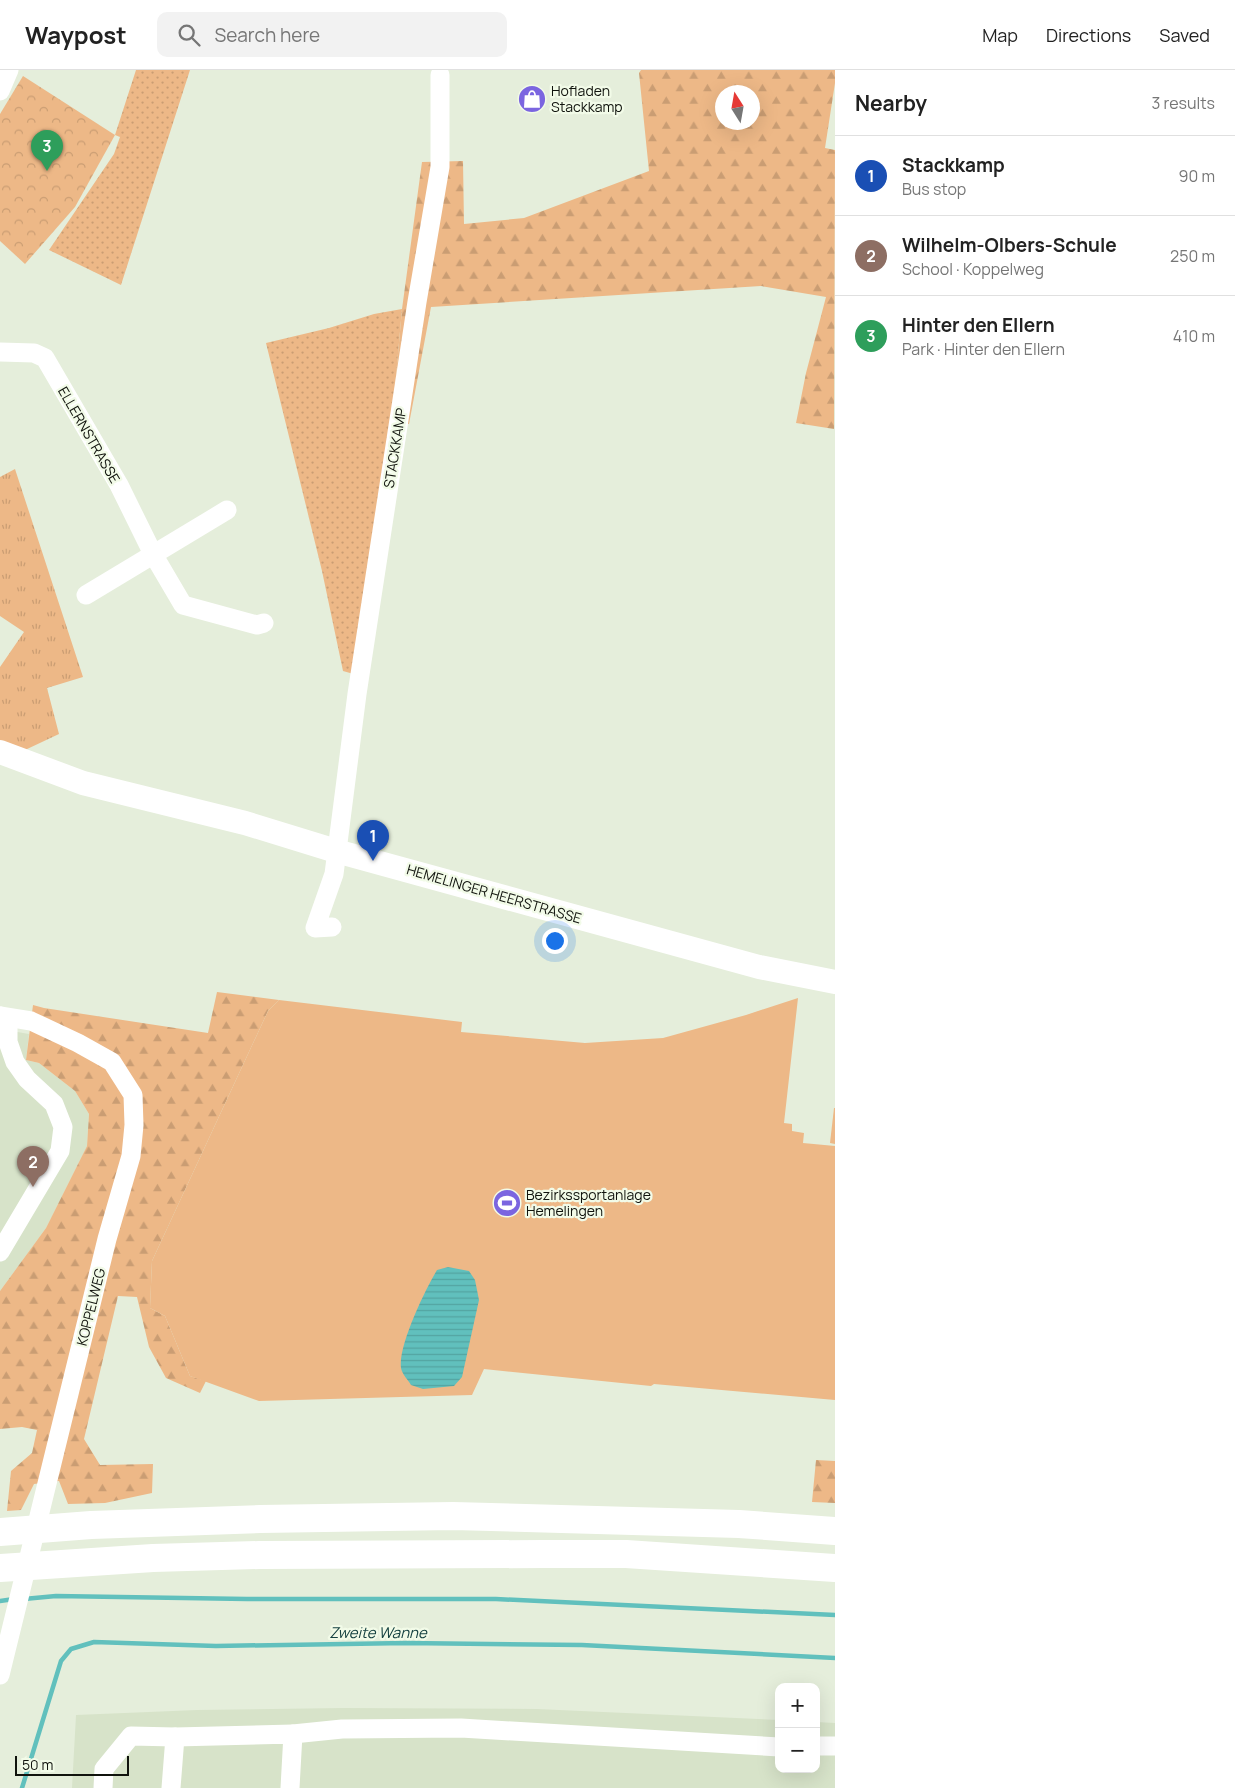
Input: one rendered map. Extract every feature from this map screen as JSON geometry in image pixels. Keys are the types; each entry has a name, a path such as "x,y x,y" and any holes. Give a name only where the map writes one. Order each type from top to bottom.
{"highway":[{"path":"0,1532 260,1518 453,1516 720,1523 835,1531"},
{"path":"0,1568 93,1561 211,1556 544,1554 626,1554 835,1568"}],"main road":[{"name":"HEMELINGER HEERSTRASSE","path":"0,752 83,783 245,823 336,851 758,967 835,982"}],"street":[{"path":"0,91 10,70"},
{"name":"STACKKAMP","path":"332,927 315,928 334,874 366,636 440,167 440,75"},
{"name":"ELLERNSTRASSE","path":"0,352 34,353 45,358 118,485 153,554 183,605 257,624 264,623"},
{"path":"86,595 227,510"},
{"path":"0,1016 8,1027 8,1042 15,1062 27,1079 54,1104 63,1127 60,1151 0,1252"},
{"name":"KOPPELWEG","path":"0,1016 31,1021 78,1042 112,1062 133,1095 134,1125 131,1156 107,1238 0,1674"},
{"path":"103,1788 104,1769 131,1736 175,1737 293,1734 342,1729 461,1728 775,1747"},
{"path":"290,1788 293,1734"},
{"path":"172,1788 175,1737"},
{"path":"820,1746 835,1746"}],"shaded area":[{"path":"0,1029 29,1034 26,1060 39,1063 75,1091 89,1114 87,1146 46,1228 0,1291"},
{"path":"343,1708 537,1709 775,1720 775,1773 820,1773 820,1722 835,1723 835,1788 72,1788 76,1715 197,1710"}],"green space":[{"path":"136,70 190,70 121,285 49,250 114,154 120,137 115,135"},
{"path":"641,70 835,70 835,83 825,148 835,150 834,429 796,423 806,373 826,297 761,286 431,307 409,424 392,421 402,309 422,162 463,161 464,224 524,218 649,171 639,73"},
{"path":"23,76 115,135 75,207 25,264 0,241 0,114"},
{"path":"402,309 392,421 357,675 343,671 322,571 266,343 329,328 374,314"},
{"path":"15,469 83,677 47,688 59,734 25,750 0,741 0,667 24,632 0,616 0,477"},
{"path":"217,992 279,1000 268,1011 152,1261 150,1308 165,1316 190,1376 206,1381 200,1393 166,1378 149,1347 137,1297 118,1296 84,1439 100,1465 153,1464 152,1493 105,1503 68,1504 59,1481 34,1484 21,1510 7,1511 11,1471 32,1453 37,1430 22,1427 0,1429 0,1291 46,1228 87,1146 89,1114 75,1091 39,1063 26,1060 33,1005 208,1033"},
{"name":"Bezirkssportanlage Hemelingen","path":"798,998 784,1123 792,1124 792,1131 804,1133 803,1143 835,1146 835,1400 654,1384 651,1386 484,1369 472,1395 259,1401 190,1376 165,1316 150,1308 152,1261 268,1011 279,1000 462,1022 461,1032 585,1043 663,1038 746,1015"},
{"path":"835,1108 835,1144 830,1143"},
{"path":"816,1460 835,1461 835,1503 812,1502"}],"water":[{"path":"448,1267 469,1271 475,1280 479,1300 462,1377 454,1386 423,1389 411,1385 401,1368 401,1358 413,1318 426,1291 437,1270"}],"waterway":[{"path":"24,1599 56,1596 247,1599 496,1599 835,1615"},
{"path":"0,1601 14,1599"},
{"name":"Zweite Wanne","path":"22,1788 61,1661 71,1649 94,1642 216,1646 406,1643 582,1645 835,1658"}],"place":[{"name":"Hofladen Stackkamp","path":"532,99"},
{"name":"Hinter den Ellern","path":"47,171"},
{"name":"Stackkamp","path":"373,861"},
{"name":"Wilhelm-Olbers-Schule","path":"33,1187"},
{"name":"Bezirkssportanlage Hemelingen","path":"507,1203"}]}
